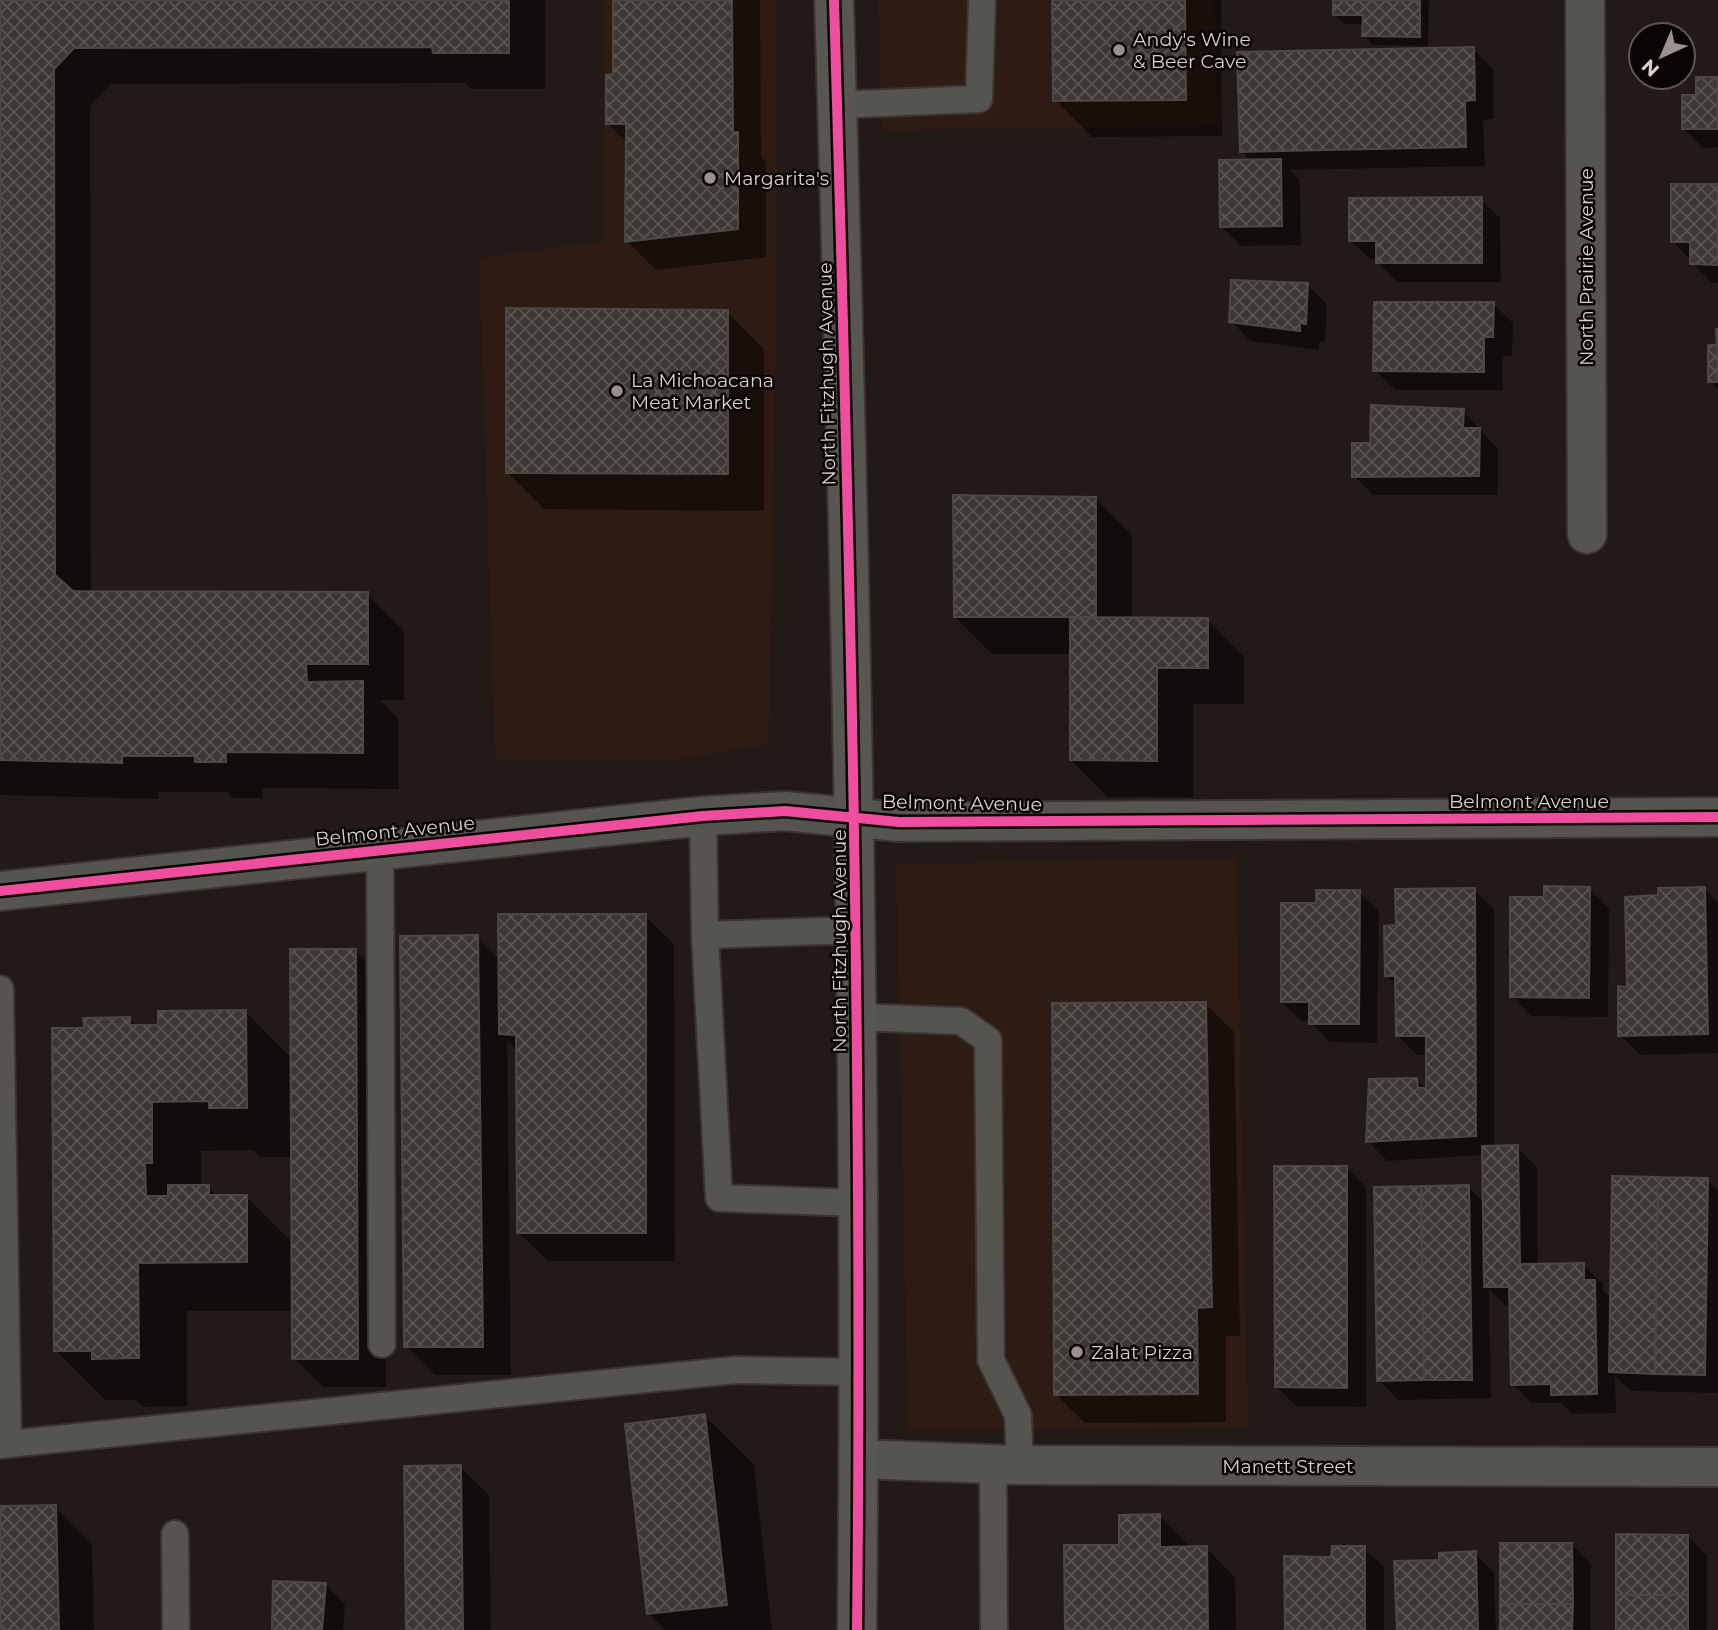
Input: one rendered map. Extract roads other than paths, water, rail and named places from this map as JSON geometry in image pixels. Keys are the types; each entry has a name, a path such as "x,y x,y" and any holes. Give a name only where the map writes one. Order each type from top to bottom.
{"street":[{"name":"North Fitzhugh Avenue","path":"834,0 856,818 859,1459 857,1630"},
{"name":"North Prairie Avenue","path":"1585,0 1587,534"},
{"name":"Belmont Avenue","path":"0,891 703,816 785,811 913,822 1718,817"},
{"name":"Manett Street","path":"859,1459 1007,1465 1718,1467"}],"lane":[{"path":"837,105 979,99 982,0"},
{"path":"703,816 705,935 719,1198 857,1203"},
{"path":"380,850 382,1344"},
{"path":"705,935 856,930"},
{"path":"0,989 4,1444 735,1370 858,1372"},
{"path":"856,1017 961,1021 988,1040 991,1360 1018,1415 1007,1465 994,1630"},
{"path":"175,1534 176,1630"}],"place":[{"name":"Andy's Wine & Beer Cave","path":"1119,50"},
{"name":"Margarita's","path":"710,178"},
{"name":"La Michoacana Meat Market","path":"617,391"},
{"name":"Zalat Pizza","path":"1077,1352"}]}
